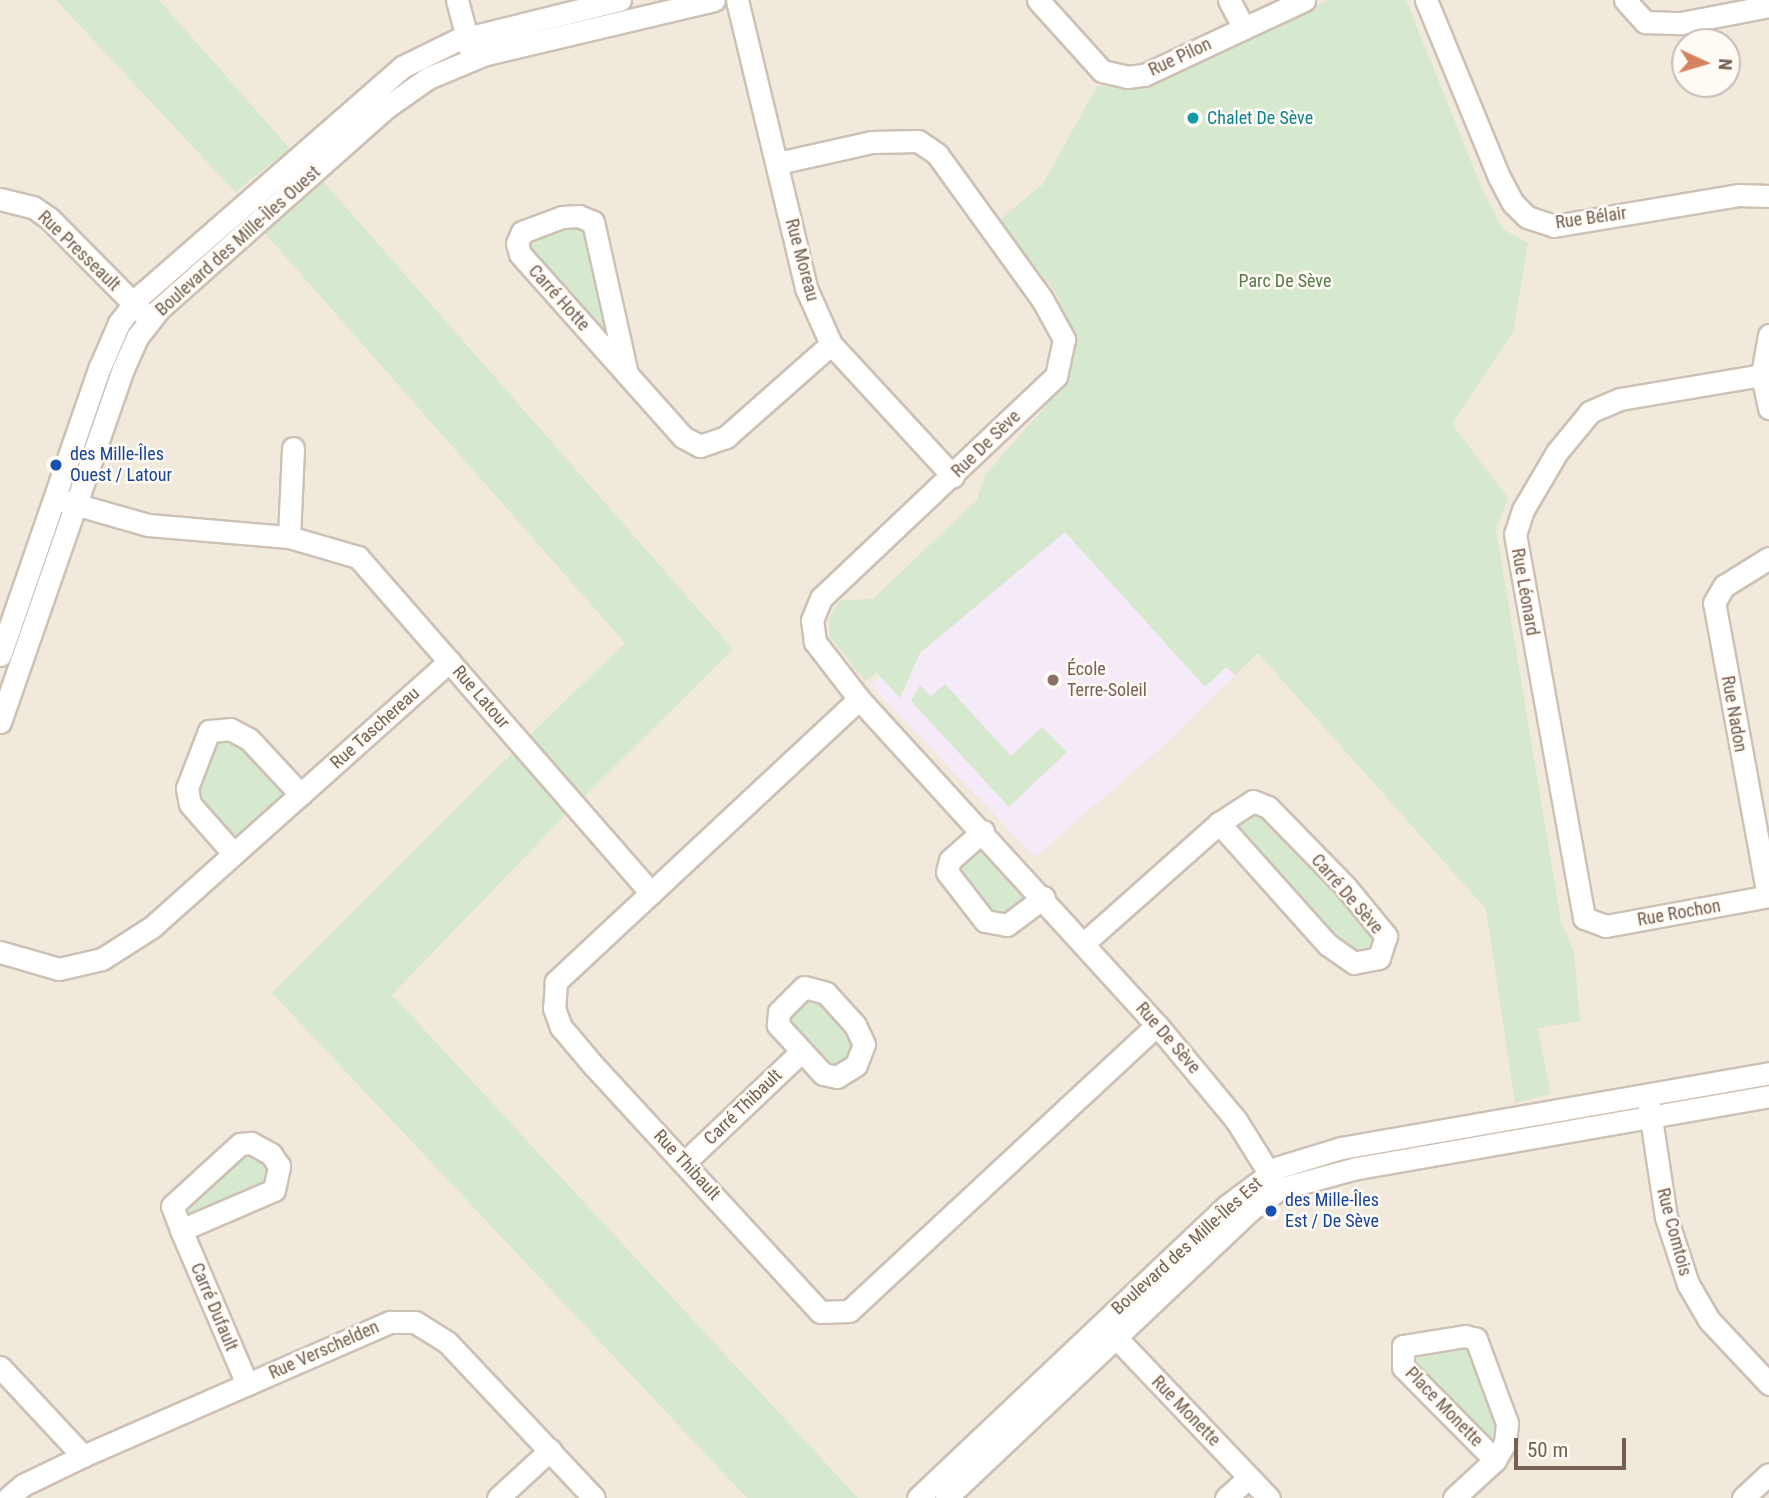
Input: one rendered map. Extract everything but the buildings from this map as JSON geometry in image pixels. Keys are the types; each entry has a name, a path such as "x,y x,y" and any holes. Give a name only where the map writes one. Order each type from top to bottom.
{"street":[{"path":"457,0 470,48"},
{"name":"Boulevard des Mille-Îles Ouest","path":"0,722 9,670 75,505 122,369 150,320 396,100 470,48 620,0"},
{"name":"Boulevard des Mille-Îles Ouest","path":"0,655 100,367 133,304 391,75 433,50 470,48 714,0"},
{"name":"Rue Moreau","path":"737,0 806,288 831,344 953,476"},
{"path":"1229,0 1244,28"},
{"name":"Rue Pilon","path":"1040,1 1102,71 1127,77 1144,75 1304,0"},
{"name":"Rue Bélair","path":"1426,0 1499,177 1513,203 1527,217 1554,226 1739,195 1769,196"},
{"path":"1625,0 1645,22 1681,23 1769,6"},
{"path":"1681,23 1710,0"},
{"name":"Rue De Sève","path":"778,163 873,142 918,141 937,154 1042,299 1064,339 1056,376 821,598 812,620 815,642 859,699 1044,897 1157,1025 1236,1120 1275,1180"},
{"name":"Rue Presseault","path":"0,199 33,207 49,218 150,320"},
{"name":"Carré Hotte","path":"627,374 593,222 579,216 562,217 522,232 517,243 520,254 683,437 700,446 726,436 831,344"},
{"path":"1769,335 1762,375 1769,408"},
{"name":"Rue Léonard","path":"1589,923 1580,909 1515,534 1523,510 1557,452 1590,412 1620,399 1762,375"},
{"path":"289,537 293,448"},
{"name":"Rue Latour","path":"55,498 148,525 289,537 358,556 652,892"},
{"name":"Rue Nadon","path":"1768,896 1714,603 1724,586 1769,558"},
{"name":"Rue Taschereau","path":"0,952 58,969 102,959 152,927 450,661"},
{"name":"Rue Thibault","path":"859,699 556,982 554,1009 561,1027 594,1066 820,1312 849,1311 1157,1025"},
{"path":"233,853 190,804 187,788 209,731 230,729 249,739 301,795"},
{"name":"Carré De Sève","path":"1084,943 1219,823 1252,801 1268,807 1345,886 1385,936 1379,958 1354,963 1328,945 1219,823"},
{"path":"983,831 950,860 947,872 985,921 1007,925 1044,897"},
{"name":"Rue Rochon","path":"1589,923 1606,926 1768,896"},
{"name":"Carré Thibault","path":"685,1162 801,1052"},
{"name":"Boulevard des Mille-Îles Est","path":"946,1498 1240,1194 1275,1180 1322,1152 1769,1073"},
{"name":"Rue Comtois","path":"1647,1094 1666,1217 1688,1284 1709,1320 1769,1384"},
{"name":"Boulevard des Mille-Îles Est","path":"1275,1180 1769,1096"},
{"name":"Carré Dufault","path":"181,1230 274,1190 280,1180 279,1166 271,1154 251,1143 240,1144 172,1206 181,1230 247,1384"},
{"name":"Rue Verschelden","path":"8,1498 23,1485 83,1456 390,1322 415,1322 447,1342 594,1498"},
{"name":"Boulevard des Mille-Îles Est","path":"918,1498 1109,1330"},
{"name":"Rue Monette","path":"1109,1330 1269,1498"},
{"name":"Place Monette","path":"1454,1498 1495,1460 1505,1443 1507,1423 1476,1339 1465,1336 1403,1346 1400,1357 1403,1367 1495,1460"},
{"path":"0,1367 83,1456"},
{"path":"498,1498 550,1450"},
{"path":"1743,1498 1769,1474"},
{"path":"1226,1498 1249,1476"}],"shaded area":[{"path":"0,0 1769,0 1769,1498 0,1498"},
{"name":"École Terre-Soleil","path":"1089,511 1235,675 1162,747 1035,857 870,685"}],"green space":[{"path":"56,0 159,0 290,149 235,192"},
{"name":"Parc De Sève","path":"1328,0 1406,0 1482,189 1503,229 1528,243 1513,332 1452,424 1508,498 1496,529 1561,921 1574,952 1580,1021 1537,1028 1551,1094 1515,1103 1486,909 1258,653 1235,675 1226,667 1205,687 1065,532 920,653 900,698 877,673 865,681 830,637 829,618 840,600 873,599 977,500 985,475 1059,391 1071,366 1074,336 1056,293 999,220 1043,184 1097,86 1144,88"},
{"path":"322,180 733,649 581,800 527,738 625,643 264,232"},
{"path":"593,222 627,374 520,254 522,232"},
{"path":"945,684 1011,756 1042,727 1067,752 1009,807 911,701 920,685 931,696"},
{"path":"232,737 288,791 235,838 195,795 212,748"},
{"path":"515,750 569,811 392,995 858,1498 747,1498 272,993"},
{"path":"1249,814 1266,817 1345,901 1378,938 1375,950 1358,954 1340,941 1239,834 1239,826"},
{"path":"982,845 1029,896 1007,915 993,914 956,870"},
{"path":"804,987 864,1044 837,1077 779,1012"},
{"path":"242,1149 267,1157 274,1182 189,1221 182,1205"},
{"path":"1467,1343 1501,1424 1496,1439 1489,1443 1410,1365 1416,1351"}],"place":[{"name":"Chalet De Sève","path":"1193,118"},
{"name":"des Mille-Îles Ouest / Latour","path":"56,465"},
{"name":"École Terre-Soleil","path":"1053,680"},
{"name":"des Mille-Îles Est / De Sève","path":"1271,1211"}]}
